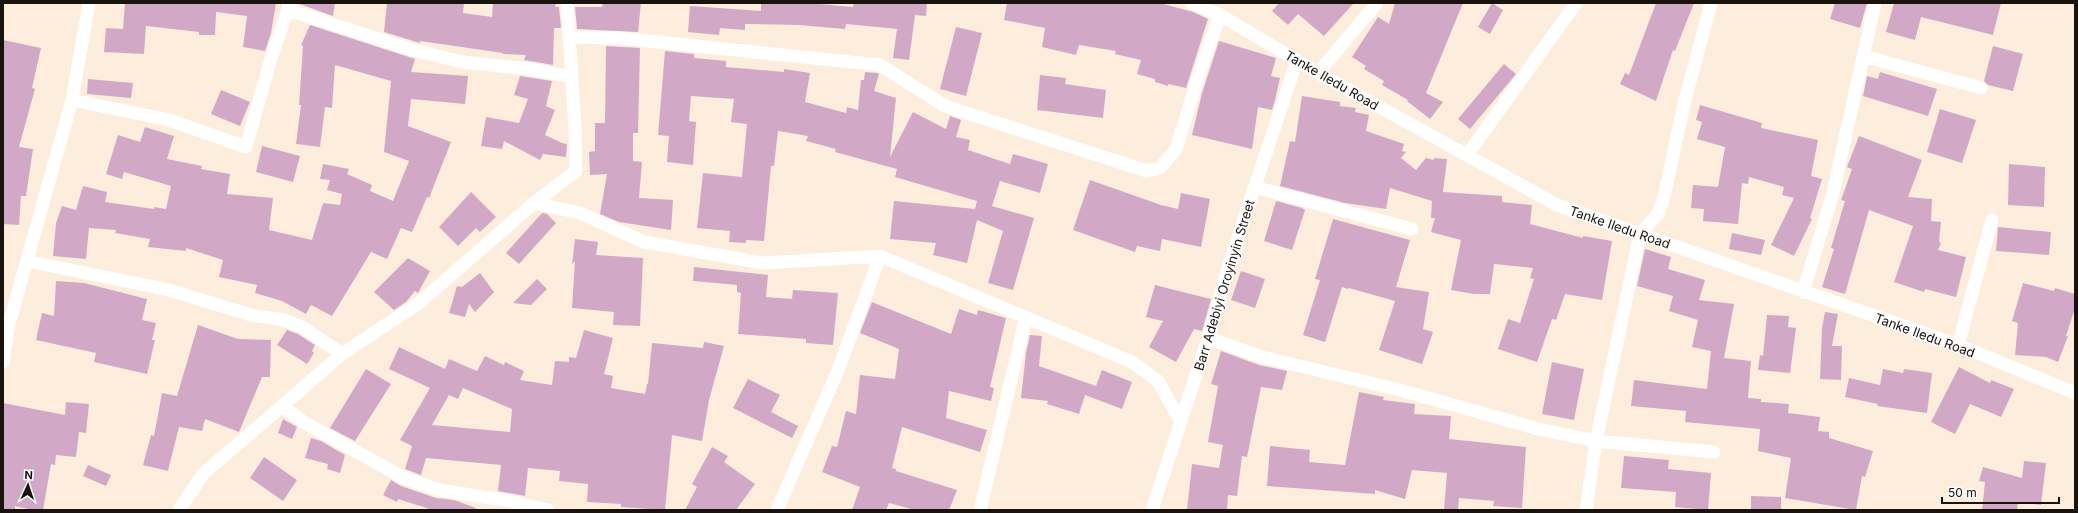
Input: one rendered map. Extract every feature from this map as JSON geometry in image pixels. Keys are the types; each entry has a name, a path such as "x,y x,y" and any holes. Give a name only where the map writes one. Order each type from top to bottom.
{"street":[{"path":"3,362 9,324 72,100 89,3"},
{"path":"179,510 204,473 342,354 419,303 534,202 576,170 567,3"},
{"name":"Tanke Iledu Road","path":"1192,3 1220,15 1318,73 1557,205 1958,345 2075,393"},
{"path":"1318,73 1376,3"},
{"path":"1466,155 1576,3"},
{"path":"1586,510 1596,441 1640,234 1658,214 1664,197 1684,104 1711,3"},
{"path":"1803,292 1832,197 1862,56 1875,3"},
{"path":"72,100 169,120 246,147 272,55 289,6 413,50 462,62 530,68 572,78"},
{"path":"569,38 619,38 880,65 945,106 1147,171 1160,168 1176,149 1202,65 1220,15"},
{"path":"1862,56 1981,88"},
{"name":"Barr Adebiyi Oroyinyin Street","path":"1152,510 1208,338 1229,264 1297,60"},
{"path":"1254,188 1412,229"},
{"path":"534,202 580,214 644,242 763,263 880,256 1132,362 1158,381 1181,422"},
{"path":"1958,345 1992,220"},
{"path":"777,510 839,368 880,256"},
{"path":"27,261 169,290 252,314 284,320 302,327 342,354"},
{"path":"980,510 1026,317"},
{"path":"1208,338 1262,357 1400,390 1538,429 1596,441 1714,452"},
{"path":"282,406 305,423 404,478 439,490 510,501 548,510"}],"building":[{"path":"125,3 276,3 271,33 265,51 243,47 247,16 216,12 215,35 199,35 199,32 146,26 144,54 104,52 106,28 123,29"},
{"path":"297,3 335,3 333,16"},
{"path":"387,3 464,3 463,13 492,17 493,3 556,3 555,7 559,7 561,28 554,28 553,65 524,60 526,55 503,54 420,41 420,43 384,32"},
{"path":"603,3 641,3 638,32 577,29 575,7 602,7"},
{"path":"761,3 808,3 853,7 854,3 927,3 926,16 915,15 909,60 893,58 897,29 846,24 845,29 799,25 745,24 745,30 720,28 719,35 688,32 690,6 761,11"},
{"path":"1007,3 1160,3 1193,12 1208,19 1186,88 1168,84 1168,86 1155,82 1155,79 1137,74 1141,60 1115,54 1116,51 1079,45 1076,55 1042,47 1045,28 1004,20"},
{"path":"1279,3 1354,3 1324,36 1298,14 1288,25 1272,11"},
{"path":"1395,3 1463,3 1426,93 1443,102 1430,119 1407,101 1408,100 1382,85 1384,81 1364,69 1366,66 1352,57 1378,17 1389,24"},
{"path":"1492,3 1503,10 1490,34 1478,27"},
{"path":"1656,3 1694,3 1675,51 1673,50 1656,101 1620,84 1625,73 1629,75"},
{"path":"1835,3 1867,3 1860,28 1830,19"},
{"path":"1894,3 2001,3 1993,35 1921,17 1915,40 1886,32"},
{"path":"310,25 415,59 411,72 468,76 465,104 411,99 408,126 451,142 429,198 427,197 412,232 401,228 387,259 371,252 332,316 311,305 306,314 282,301 255,293 257,285 219,277 223,260 186,248 186,251 148,247 150,239 115,233 116,230 89,228 86,259 53,256 56,223 62,206 76,210 83,186 107,192 105,202 154,209 154,207 166,209 171,186 124,172 122,179 106,174 118,135 140,142 145,127 174,136 167,159 202,166 201,169 230,174 227,194 273,198 269,230 312,240 323,203 340,205 342,194 327,190 330,180 320,179 323,164 349,169 347,174 372,185 370,191 393,201 409,161 384,152 391,81 335,65 332,108 325,107 320,147 296,144 301,105 299,105 303,46 301,45"},
{"path":"956,27 982,33 966,96 940,89"},
{"path":"3,40 41,48 32,88 35,89 19,147 33,149 26,196 21,196 19,225 3,224"},
{"path":"1219,41 1276,58 1271,76 1280,78 1275,100 1272,110 1258,107 1252,149 1192,135 1202,93"},
{"path":"606,46 640,48 638,133 633,133 633,161 642,162 639,198 673,200 671,230 619,222 600,214 607,174 590,175 589,152 595,151 595,123 605,123"},
{"path":"1993,46 2023,54 2013,91 1988,85 1984,81"},
{"path":"665,51 694,54 694,58 726,61 726,67 784,72 784,69 810,73 805,102 846,113 847,107 858,110 861,80 864,80 865,72 877,73 879,74 874,91 896,98 890,157 913,112 946,129 950,116 961,120 956,137 970,140 968,150 1010,164 1013,154 1048,164 1040,193 1000,181 992,206 1034,218 1013,290 988,283 1003,231 977,220 967,263 933,255 936,243 890,239 894,201 975,209 977,201 895,177 897,169 835,152 836,149 806,141 808,136 778,131 774,166 771,166 764,241 746,240 746,243 729,242 730,231 697,228 703,173 742,177 747,124 731,122 734,99 691,96 689,121 696,122 693,165 667,162 669,136 658,135"},
{"path":"1504,64 1516,74 1470,129 1458,119"},
{"path":"1880,72 1937,89 1928,116 1863,96 1867,76 1878,79"},
{"path":"1040,75 1066,78 1065,84 1106,90 1103,118 1037,110"},
{"path":"520,76 552,81 546,106 555,110 545,135 567,144 566,157 543,154 540,160 504,141 502,149 481,146 486,117 519,123 528,99 514,95"},
{"path":"88,79 133,83 131,98 87,94"},
{"path":"221,90 250,102 240,126 211,114"},
{"path":"1302,96 1340,102 1340,106 1356,108 1355,112 1369,115 1366,131 1404,144 1402,151 1406,152 1401,158 1416,170 1426,158 1434,160 1434,158 1447,159 1443,192 1502,196 1502,202 1532,205 1530,224 1583,238 1583,236 1612,241 1602,300 1565,294 1556,320 1552,319 1537,362 1498,349 1508,319 1520,323 1534,279 1530,278 1533,268 1494,264 1490,294 1474,294 1451,290 1461,240 1431,232 1435,218 1431,218 1432,201 1390,188 1386,209 1345,203 1280,186 1290,141 1295,142"},
{"path":"1700,105 1762,123 1761,128 1818,140 1811,176 1822,179 1810,218 1812,219 1794,256 1771,245 1794,198 1782,195 1784,187 1749,177 1748,184 1742,183 1738,224 1703,221 1704,209 1691,208 1693,185 1718,187 1725,147 1697,139 1702,122 1696,120"},
{"path":"1940,109 1976,120 1962,163 1927,152"},
{"path":"1859,136 1922,160 1908,197 1932,199 1931,221 1941,222 1939,242 1941,243 1938,250 1966,257 1956,297 1925,289 1924,292 1894,282 1913,226 1869,210 1845,294 1822,287 1834,249 1831,248 1845,201 1841,200 1852,169 1847,167"},
{"path":"262,146 300,156 293,182 256,172"},
{"path":"2009,164 2045,167 2044,207 2008,205"},
{"path":"1090,180 1161,205 1178,209 1181,193 1210,199 1201,247 1162,239 1160,251 1137,246 1135,252 1073,230"},
{"path":"471,192 496,217 480,232 476,228 458,246 439,227"},
{"path":"1276,201 1305,210 1292,250 1264,241"},
{"path":"542,213 547,214 556,223 519,264 506,253"},
{"path":"1333,219 1410,240 1396,287 1429,292 1423,329 1433,332 1422,364 1379,350 1395,301 1349,288 1342,287 1325,342 1303,335 1320,280 1315,279"},
{"path":"1998,227 2051,232 2049,255 1996,251"},
{"path":"1732,233 1765,240 1761,255 1729,249"},
{"path":"575,239 598,242 596,255 643,258 640,326 613,325 614,312 572,308 575,261 572,264"},
{"path":"1645,249 1671,257 1668,269 1705,280 1699,300 1734,304 1724,358 1751,361 1748,398 1761,399 1761,402 1789,404 1788,413 1820,417 1818,431 1829,432 1829,438 1873,451 1865,477 1862,476 1856,510 1785,498 1791,458 1758,451 1760,429 1685,422 1686,411 1631,406 1634,380 1707,389 1711,351 1692,347 1698,320 1669,311 1673,296 1637,286"},
{"path":"408,258 430,271 418,293 415,291 406,302 394,310 374,292"},
{"path":"694,267 768,275 766,297 792,299 793,290 838,293 833,345 806,343 806,339 738,334 741,293 737,292 737,285 693,281"},
{"path":"1241,271 1265,279 1255,308 1231,300"},
{"path":"480,273 494,292 475,312 469,304 465,317 449,313 457,286 462,287"},
{"path":"537,279 547,289 531,305 513,303"},
{"path":"56,281 84,283 147,299 142,320 156,323 152,340 155,340 147,374 94,362 96,353 36,340 42,313 54,316"},
{"path":"2023,283 2054,291 2055,288 2075,294 2075,308 2066,336 2068,336 2058,362 2046,357 2015,355 2018,323 2012,321"},
{"path":"1155,285 1211,299 1202,331 1194,329 1176,362 1149,347 1163,321 1146,317"},
{"path":"872,302 951,334 959,309 977,315 978,310 1006,318 990,387 994,388 991,401 949,391 946,418 987,430 980,452 902,427 892,468 896,469 896,471 957,490 949,510 915,510 889,503 886,510 852,510 860,487 822,472 832,446 837,447 846,411 856,414 860,375 895,379 899,349 860,333"},
{"path":"1825,312 1838,314 1832,346 1842,346 1841,380 1820,379 1822,328"},
{"path":"1767,315 1789,316 1788,327 1796,328 1790,373 1758,370 1760,355 1763,356"},
{"path":"198,325 238,339 271,340 270,377 262,377 239,432 205,419 202,431 179,427 168,471 143,465 151,435 154,436 162,393 177,396"},
{"path":"287,330 298,334 315,345 312,351 314,353 307,364 277,345"},
{"path":"584,330 613,338 604,374 613,376 611,388 645,394 648,384 652,343 703,348 704,342 724,346 709,400 702,441 672,435 665,510 621,507 621,504 587,502 588,484 559,481 560,471 528,468 525,496 498,491 501,465 426,458 421,475 405,469 412,446 400,440 430,388 389,369 399,347 445,369 449,359 477,371 485,356 504,365 505,362 524,371 520,380 552,385 555,361 569,362 569,357 576,358","holes":["463,388 512,409 510,432 432,425 449,395 458,399"]},
{"path":"1030,335 1042,336 1039,366 1096,386 1102,370 1132,382 1122,409 1085,395 1079,414 1047,404 1048,401 1021,398 1026,353"},
{"path":"1221,351 1259,365 1287,371 1282,390 1261,387 1247,457 1242,456 1237,496 1228,495 1227,510 1187,510 1192,464 1219,468 1223,445 1208,442 1218,386 1211,384"},
{"path":"1552,362 1584,369 1574,420 1542,414"},
{"path":"1959,367 1990,383 1991,380 2014,389 2001,417 1970,404 1955,434 1931,422"},
{"path":"366,369 391,384 355,441 330,428"},
{"path":"1883,369 1903,373 1904,369 1932,373 1927,413 1877,406 1878,404 1845,397 1849,378 1880,385"},
{"path":"748,379 780,395 771,412 798,426 792,438 733,408"},
{"path":"1359,392 1384,397 1383,400 1415,404 1414,414 1451,416 1449,439 1526,447 1522,508 1493,506 1494,501 1459,498 1458,510 1444,510 1447,473 1412,470 1405,499 1375,490 1375,494 1267,486 1270,446 1310,450 1309,462 1345,465"},
{"path":"66,402 89,404 86,433 79,432 76,457 56,455 55,465 51,464 43,510 32,510 15,506 15,510 3,510 3,403 65,415"},
{"path":"283,419 297,427 292,439 278,433"},
{"path":"311,438 321,441 345,455 340,473 327,469 328,464 305,458"},
{"path":"712,447 728,456 724,462 755,484 736,510 685,510 697,487 692,484"},
{"path":"1624,456 1669,460 1668,469 1711,473 1708,510 1675,507 1676,492 1621,488"},
{"path":"264,457 297,480 283,501 250,478"},
{"path":"2024,461 2046,463 2041,505 2018,502 2017,510 1982,510 1985,482 1979,481 1983,467 2022,478"},
{"path":"88,465 111,475 106,486 83,476"},
{"path":"391,480 401,486 436,498 454,500 476,508 475,510 433,510 398,499 397,502 383,495"},
{"path":"1751,496 1781,497 1781,510 1751,510"}]}
